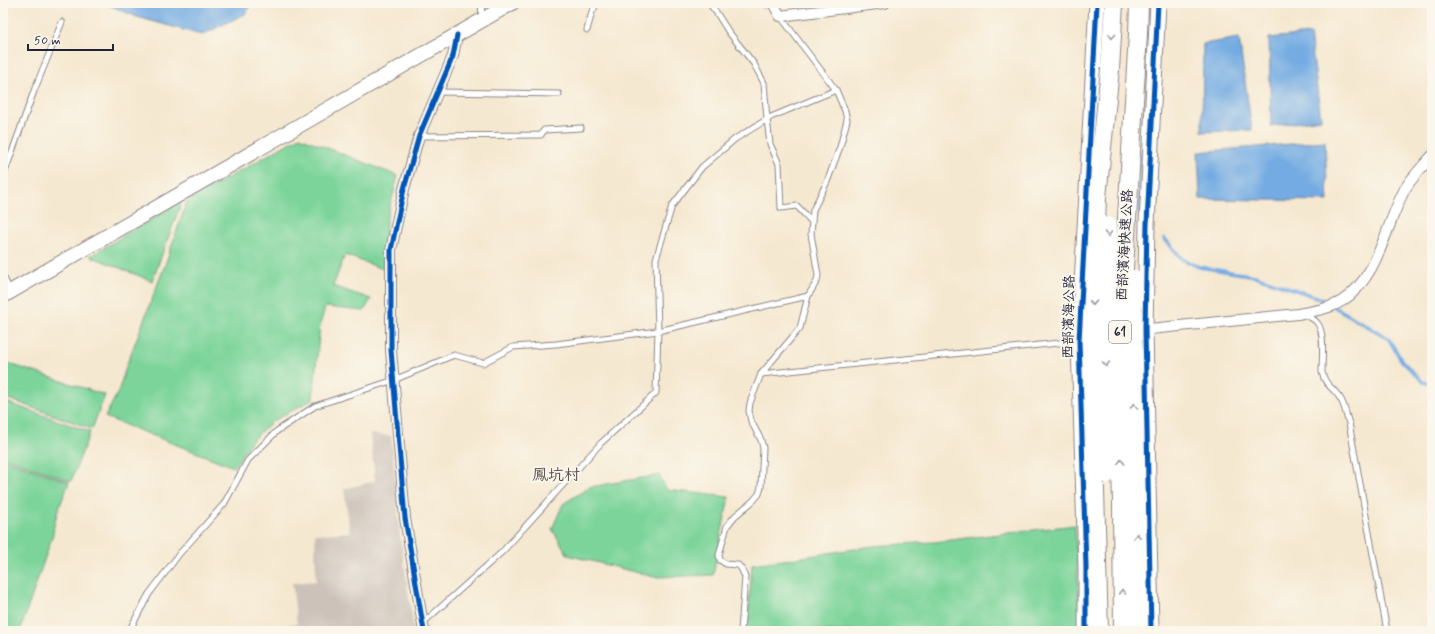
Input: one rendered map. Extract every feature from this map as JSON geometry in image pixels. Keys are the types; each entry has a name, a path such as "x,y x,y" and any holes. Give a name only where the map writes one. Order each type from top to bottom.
{"highway":[{"name":"西部濱海快速公路","path":"1110,631 1106,356 1110,69 1114,3"},
{"name":"西部濱海快速公路","path":"1123,631 1122,502 1118,370 1139,3"},
{"path":"1138,34 1133,365 1138,560 1138,631"},
{"path":"1099,631 1091,350 1097,197 1110,69"}],"main road":[{"name":"西部濱海公路","path":"1086,631 1086,567 1079,341 1097,3"},
{"path":"1151,631 1145,329 1147,224 1158,3"}],"street":[{"path":"7,294 512,3"},
{"path":"772,3 780,16 831,6 885,3"},
{"path":"424,627 405,518 391,350 391,250 404,188 419,136 453,56 457,35"},
{"path":"1079,341 1145,329 1298,314 1326,308 1341,301 1360,285 1373,264 1406,188 1418,171 1432,156"}],"lane":[{"path":"481,20 482,3"},
{"path":"587,30 592,12 597,3"},
{"path":"709,3 728,31 754,64 764,83 770,144 779,164 781,208 797,206 811,221"},
{"path":"741,631 745,576 741,568 726,564 720,560 719,556 727,526 735,516 753,501 759,494 761,487 763,448 761,440 751,421 749,411 750,403 761,374 800,328 808,296 817,281 818,275 811,234 813,210 827,182 840,147 847,120 845,111 836,90 780,16"},
{"path":"3,177 34,91 62,22"},
{"path":"424,627 502,552 601,443 656,393 658,331 656,259 672,206 702,167 735,139 767,119 836,90"},
{"path":"438,92 558,94"},
{"path":"419,136 541,135 544,130 581,128"},
{"path":"3,276 7,294"},
{"path":"129,631 149,594 180,553 224,504 248,460 277,431 315,406 394,380 454,355 484,363 513,347 556,344 658,331 808,296"},
{"path":"1298,314 1304,314 1318,323 1321,331 1323,378 1341,399 1349,423 1388,631"},
{"path":"761,374 1079,341"}],"shaded area":[{"path":"370,434 391,436 400,536 414,631 228,631 297,624 292,583 316,581 315,534 350,532 344,489 375,481"}],"green space":[{"path":"300,137 398,176 386,221 383,269 345,255 333,286 371,299 364,311 325,307 320,325 313,399 273,421 251,441 234,467 105,417 118,392 187,201"},
{"path":"182,201 152,281 90,256"},
{"path":"3,360 16,366 105,395 92,429 3,397"},
{"path":"3,401 90,432 71,481 3,457"},
{"path":"3,459 69,482 57,514 53,534 20,631 11,631 3,618"},
{"path":"659,475 667,490 729,497 713,575 654,577 568,555 552,529 563,504 590,487"},
{"path":"1075,525 1081,631 747,631 752,564 873,546 934,542"}],"water":[{"path":"104,3 252,3 245,14 202,35 137,17"},
{"path":"1310,34 1321,119 1271,126 1269,38"},
{"path":"1239,38 1252,130 1202,132 1203,44"},
{"path":"1325,141 1328,201 1200,199 1198,152"}],"waterway":[{"path":"761,3 764,7"},
{"path":"784,4 790,3"},
{"path":"1140,155 1140,215"},
{"path":"1164,238 1182,259 1199,267 1255,276 1319,298 1388,338 1402,361 1423,382 1432,384"}],"cycle path":[{"path":"1086,631 1086,567 1079,341 1097,3"},
{"path":"1151,631 1145,329 1147,224 1158,3"},
{"path":"424,631 405,518 391,350 391,250 404,189 419,136 453,56 457,35"}],"district":[{"name":"鳳坑村","path":"556,475"}]}
